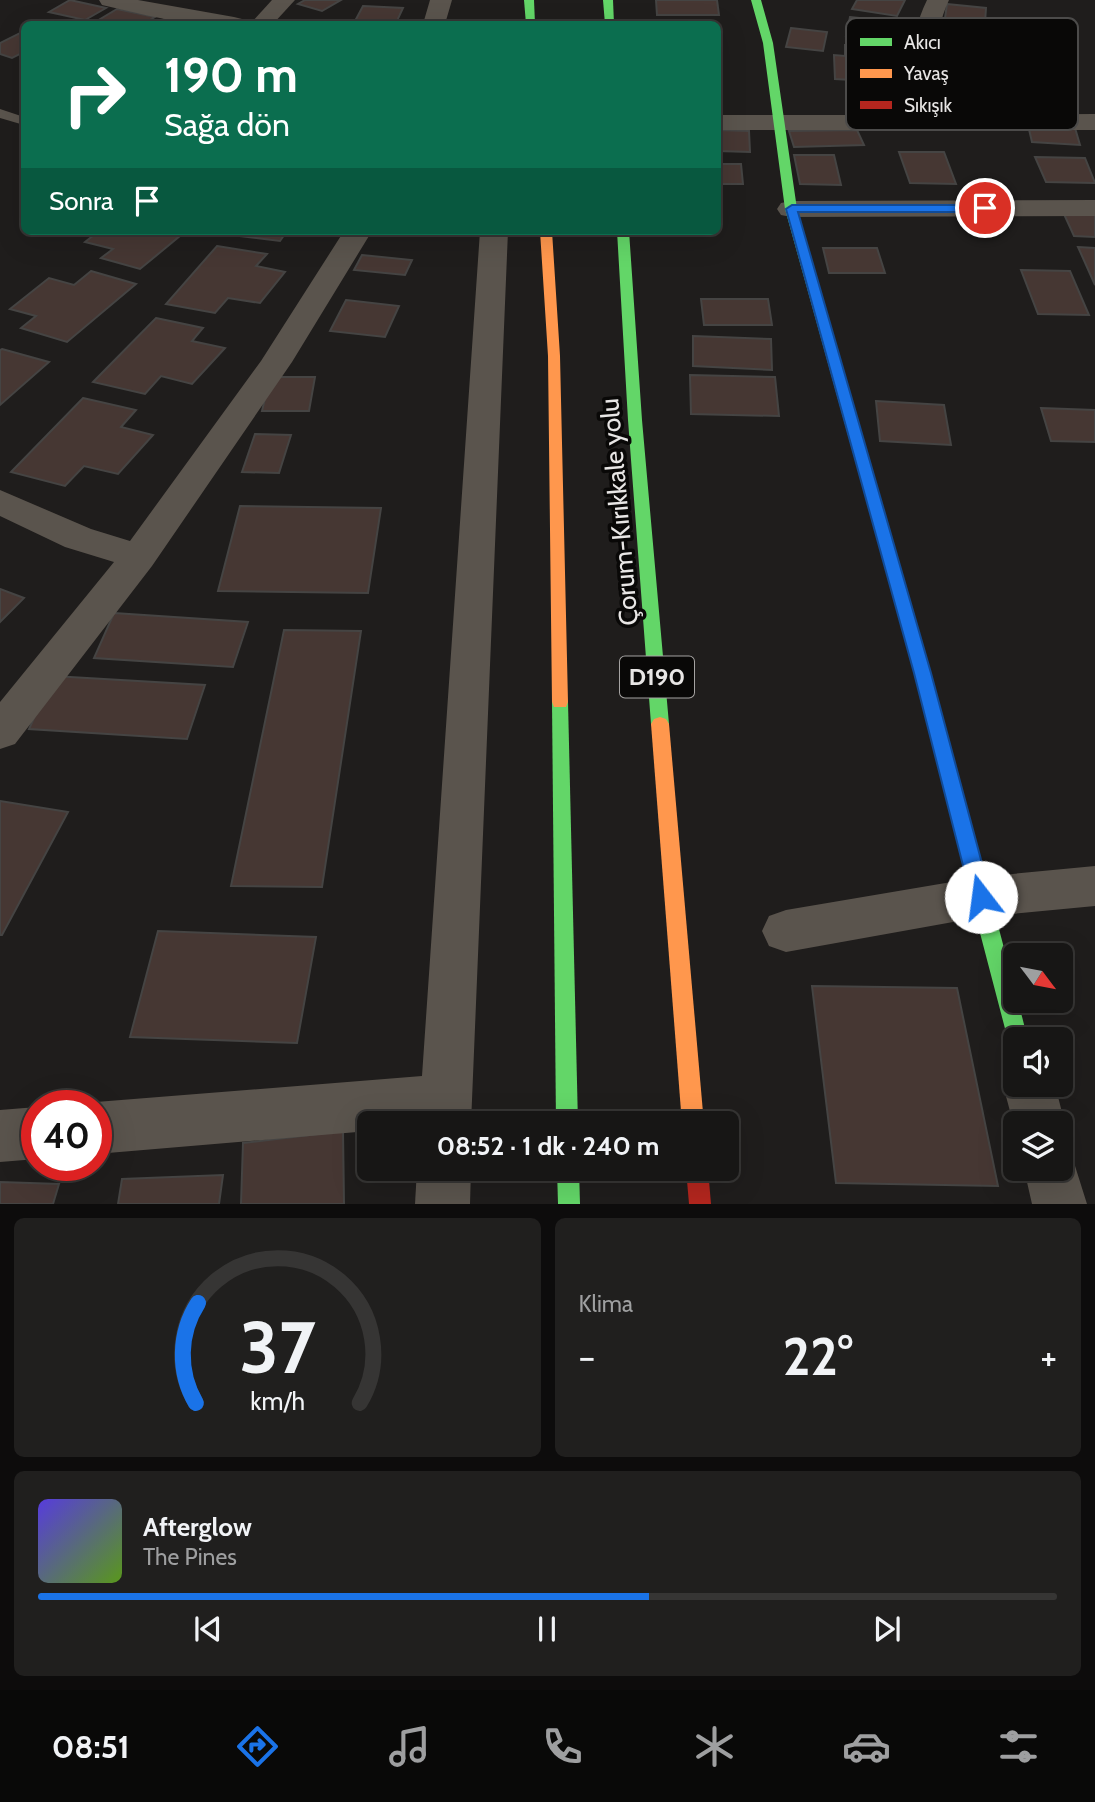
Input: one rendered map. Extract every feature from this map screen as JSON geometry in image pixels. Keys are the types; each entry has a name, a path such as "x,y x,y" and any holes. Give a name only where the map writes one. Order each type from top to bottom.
{"main road":[{"path":"529,0 531,21"},
{"path":"608,0 610,21"},
{"path":"755,0 768,43 792,209 923,673 1015,1027"},
{"name":"Çorum-Kırıkkale yolu","path":"546,235 555,370 567,1111"},
{"name":"Çorum-Kırıkkale yolu","path":"623,235 636,433 692,1111"},
{"path":"568,1181 569,1203"},
{"path":"698,1181 700,1203"}],"street":[{"path":"110,0 173,15 214,21"},
{"path":"264,21 284,0"},
{"path":"435,21 441,0"},
{"path":"929,18 938,0"},
{"path":"721,123 846,123"},
{"path":"792,209 1095,208"},
{"path":"0,732 139,557 275,365 356,235"},
{"path":"446,1111 494,235"},
{"path":"0,502 78,538 139,557"},
{"path":"786,930 981,897 1095,886"},
{"path":"112,1127 357,1115"},
{"path":"0,1136 21,1134"},
{"path":"442,1203 443,1181"},
{"path":"1054,1181 1060,1203"}],"lane":[{"path":"0,113 21,120"}],"building":[{"path":"70,0 106,8 85,20 49,12"},
{"path":"305,0 341,0 322,11 298,4"},
{"path":"656,0 717,0 719,15 657,15"},
{"path":"857,0 905,0 897,16 852,9"},
{"path":"947,4 986,8 985,18 945,18"},
{"path":"363,6 403,8 397,21 355,21"},
{"path":"117,9 155,17 148,21 97,21"},
{"path":"791,28 827,32 823,51 786,47"},
{"path":"21,32 21,54 12,58 0,54 0,43"},
{"path":"845,45 846,80 835,79 834,55 845,56"},
{"path":"721,130 749,131 750,152 721,151"},
{"path":"857,130 864,145 794,147 789,131"},
{"path":"1029,130 1076,130 1080,145 1032,142"},
{"path":"899,152 944,152 956,184 910,183"},
{"path":"794,155 834,155 841,185 800,184"},
{"path":"1035,157 1085,158 1095,183 1046,182"},
{"path":"721,164 741,164 743,184 721,184"},
{"path":"1063,212 1095,212 1095,237 1074,236"},
{"path":"94,235 181,235 140,269 101,258 113,249 85,242"},
{"path":"231,235 284,235 280,241"},
{"path":"217,246 267,254 256,266 285,272 260,303 228,298 215,313 166,304"},
{"path":"1078,247 1095,248 1095,285"},
{"path":"823,248 877,248 885,273 829,273"},
{"path":"362,255 412,260 405,275 354,270"},
{"path":"1021,270 1070,271 1089,315 1038,314"},
{"path":"91,271 136,284 67,342 21,328 36,316 10,309 49,278 74,285"},
{"path":"701,299 768,299 772,325 704,325"},
{"path":"346,300 399,306 385,337 330,331"},
{"path":"156,318 203,328 192,341 225,348 192,384 161,376 145,394 93,382"},
{"path":"693,336 771,339 772,370 693,366"},
{"path":"0,350 49,362 0,405"},
{"path":"690,375 775,377 779,416 691,414"},
{"path":"270,377 315,377 309,411 262,411"},
{"path":"83,398 136,410 121,427 153,435 118,474 84,466 65,486 11,472"},
{"path":"876,401 944,405 951,445 880,441"},
{"path":"1041,408 1095,410 1095,442 1051,441"},
{"path":"255,434 291,435 279,473 242,472"},
{"path":"240,506 381,508 368,593 218,591"},
{"path":"0,589 24,598 0,622"},
{"path":"114,613 248,622 233,667 94,658"},
{"path":"284,630 361,631 322,887 231,886"},
{"path":"53,676 205,685 187,739 29,729"},
{"path":"0,801 68,812 2,935 0,935"},
{"path":"158,931 316,937 297,1043 130,1037"},
{"path":"812,986 957,988 998,1186 836,1183"},
{"path":"343,1131 344,1204 241,1204 243,1143"},
{"path":"223,1175 219,1204 118,1204 122,1179"},
{"path":"0,1182 59,1184 53,1204 0,1204"}],"traffic: fast":[{"path":"529,0 531,21"},
{"path":"608,0 610,21"},
{"path":"756,0 768,43 791,209 924,679"},
{"path":"623,235 635,420 660,724"},
{"path":"560,702 567,1111"},
{"path":"984,910 1015,1027"},
{"path":"568,1181 569,1204"}],"traffic: slow":[{"path":"546,235 554,356 560,702"},
{"path":"660,724 692,1111"}],"traffic: jam":[{"path":"924,679 984,910"},
{"path":"698,1181 700,1204"}],"route":[{"path":"981,897 923,673 792,209 985,208"}]}
